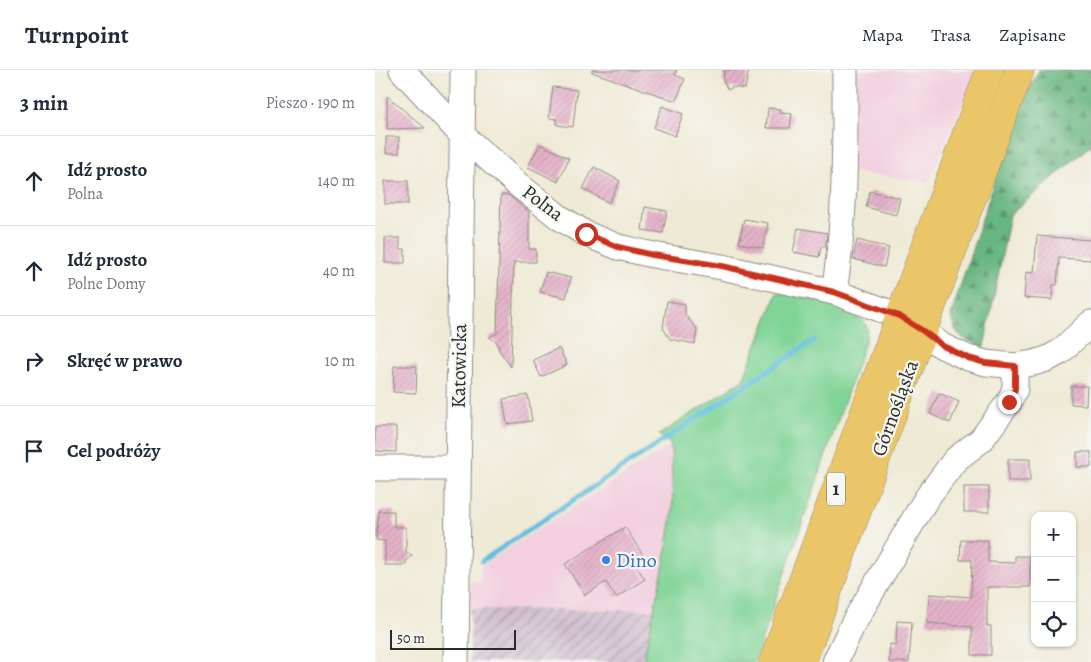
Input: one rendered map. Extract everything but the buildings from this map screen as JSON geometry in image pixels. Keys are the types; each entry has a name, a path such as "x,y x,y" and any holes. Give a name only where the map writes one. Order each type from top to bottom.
{"main road":[{"name":"Górnośląska","path":"773,662 990,70"},
{"name":"Górnośląska","path":"802,662 1020,70"}],"street":[{"name":"Polna","path":"402,70 462,135 516,183 559,217 586,234 618,247 653,255 722,266 834,292 899,316 943,346 968,358 986,363 1015,366 1033,363 1060,352 1091,323"},
{"name":"Katowicka","path":"456,662 463,70"},
{"path":"834,292 838,268 845,181 845,70"},
{"path":"835,662 853,624 926,499 955,460 981,440 1009,402 1015,389 1015,366"},
{"path":"375,468 458,468"}],"shaded area":[{"path":"842,70 978,70 928,182 845,171"},
{"path":"671,445 673,509 656,610 470,609 470,582 480,582 481,566"},
{"path":"470,609 656,610 643,662 470,662"}],"green space":[{"path":"1039,70 1091,70 1091,145 1010,215 984,347 961,337 955,329 951,315 1015,117"},
{"path":"777,293 846,306 855,317 864,321 867,328 866,339 754,662 643,662 665,559 673,509 671,445 659,435 743,380"}],"waterway":[{"path":"482,561 814,340"}],"place":[{"name":"Dino","path":"606,560"}],"route":[{"path":"586,234 618,247 796,282 834,292 899,316 943,346 968,358 986,363 1015,366 1015,389 1009,402"}]}
